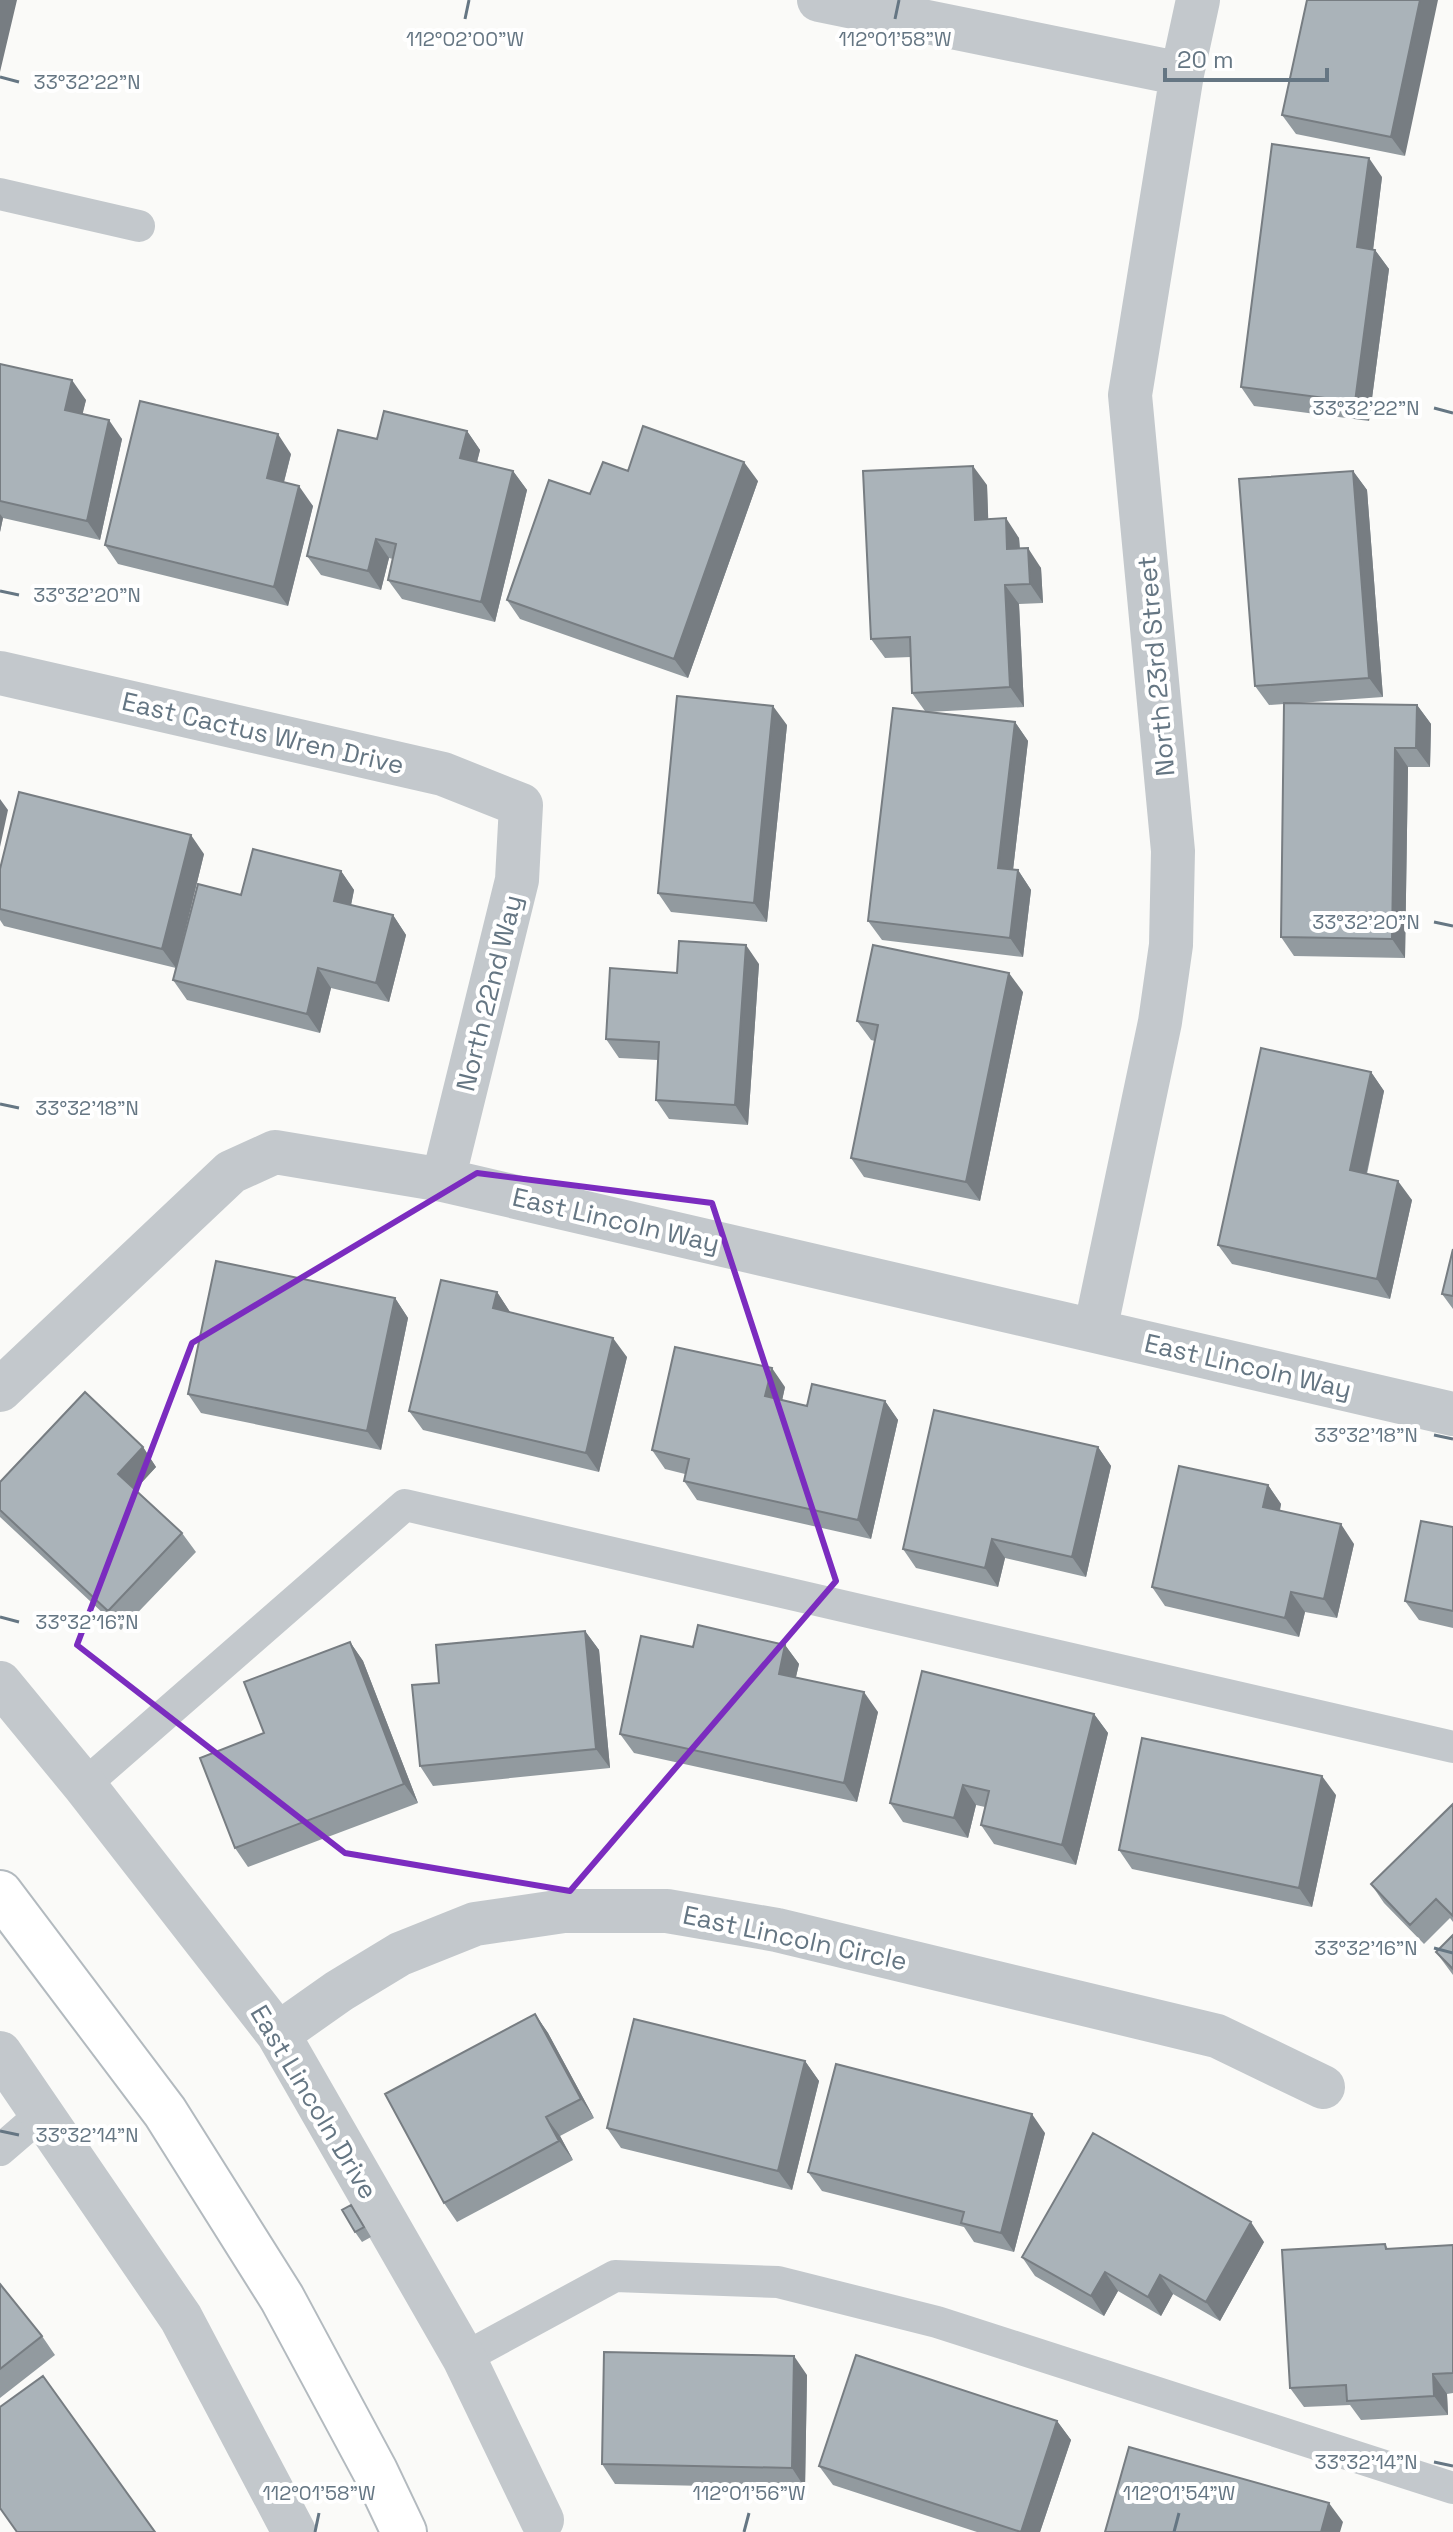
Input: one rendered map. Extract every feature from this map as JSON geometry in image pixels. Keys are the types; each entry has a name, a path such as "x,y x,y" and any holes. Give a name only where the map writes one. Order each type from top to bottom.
{"main road":[{"path":"0,1893 174,2125 282,2298 375,2471 404,2532"}],"street":[{"path":"819,0 1182,74"},
{"name":"North 23rd Street","path":"1095,1331 1160,1022 1171,945 1173,851 1130,395 1182,74 1198,0"},
{"name":"East Cactus Wren Drive","path":"0,673 443,774 521,805"},
{"name":"North 22nd Way","path":"443,1180 517,880 521,805"},
{"name":"East Lincoln Way","path":"0,1390 231,1172 275,1152 443,1180 1453,1414"},
{"name":"East Lincoln Drive","path":"0,1683 84,1785 278,2034 464,2358 542,2520"},
{"name":"East Lincoln Circle","path":"278,2034 339,1991 400,1954 475,1924 564,1911 667,1911 777,1930 1217,2036 1323,2087"},
{"path":"0,2053 181,2318 294,2532"}],"lane":[{"path":"0,194 139,226"},
{"path":"84,1785 405,1505 1453,1747"},
{"path":"0,2150 43,2113"},
{"path":"464,2358 615,2276 778,2282 937,2322 1453,2488"}],"highlighted area":[{"path":"477,1173 712,1203 836,1581 570,1891 345,1853 77,1645 192,1343"}],"building":[{"path":"1307,0 1420,0 1391,137 1282,115"},
{"path":"1272,144 1369,158 1357,247 1375,250 1355,402 1241,387"},
{"path":"0,364 72,380 65,410 109,420 87,521 0,501"},
{"path":"140,401 278,434 267,478 299,486 274,587 105,545"},
{"path":"384,411 467,431 460,458 513,471 481,602 388,580 396,544 376,539 368,571 307,556 338,430 377,439"},
{"path":"643,426 744,462 674,659 507,600 549,480 590,494 603,462 628,471"},
{"path":"973,466 975,520 1006,518 1007,549 1028,548 1030,584 1005,585 1010,687 912,693 910,637 871,639 863,471"},
{"path":"1353,471 1369,678 1255,686 1239,479"},
{"path":"677,696 773,706 754,903 658,893"},
{"path":"1284,703 1417,705 1416,748 1395,748 1392,939 1281,937"},
{"path":"893,708 1015,722 998,868 1018,870 1010,938 868,921"},
{"path":"19,792 191,835 162,949 0,909 0,869"},
{"path":"253,849 341,871 334,901 393,915 376,983 318,968 307,1014 173,980 198,884 241,895"},
{"path":"679,941 746,945 735,1105 656,1100 659,1042 606,1039 610,968 677,973"},
{"path":"873,945 1009,973 966,1182 851,1158 878,1025 857,1021"},
{"path":"1261,1048 1371,1072 1350,1170 1398,1181 1377,1279 1218,1245"},
{"path":"1453,1249 1453,1296 1442,1294"},
{"path":"216,1261 395,1298 367,1431 188,1394"},
{"path":"441,1280 497,1292 493,1308 613,1338 586,1453 409,1411"},
{"path":"675,1347 772,1368 765,1396 807,1406 812,1384 885,1401 858,1520 684,1481 689,1459 652,1450"},
{"path":"85,1392 143,1447 118,1474 182,1533 108,1611 0,1510 0,1482"},
{"path":"934,1410 1098,1447 1072,1557 992,1539 985,1568 903,1549"},
{"path":"1179,1466 1268,1485 1263,1507 1341,1524 1324,1599 1291,1592 1285,1618 1152,1587"},
{"path":"1421,1521 1453,1527 1453,1611 1405,1601"},
{"path":"698,1625 785,1645 779,1674 864,1692 844,1783 620,1734 641,1636 693,1647"},
{"path":"585,1631 596,1749 420,1766 412,1685 439,1683 436,1645"},
{"path":"350,1642 404,1784 235,1848 200,1758 264,1733 244,1682"},
{"path":"922,1671 1094,1714 1062,1845 981,1825 989,1791 963,1785 954,1818 890,1803"},
{"path":"1142,1738 1322,1776 1299,1888 1119,1850"},
{"path":"1453,1804 1453,1916 1436,1899 1410,1925 1371,1884"},
{"path":"1453,1935 1453,1969 1436,1952"},
{"path":"535,2014 581,2099 546,2117 559,2141 444,2203 385,2094"},
{"path":"634,2019 805,2061 778,2171 607,2128"},
{"path":"836,2064 1032,2114 1001,2233 961,2223 964,2212 808,2172"},
{"path":"1093,2133 1251,2222 1206,2302 1160,2275 1148,2297 1105,2272 1091,2296 1022,2257"},
{"path":"351,2205 364,2227 355,2232 342,2210"},
{"path":"1385,2244 1386,2249 1453,2245 1453,2373 1433,2374 1434,2396 1347,2401 1346,2385 1290,2388 1282,2250"},
{"path":"0,2284 42,2336 0,2369"},
{"path":"604,2352 794,2356 792,2468 602,2464"},
{"path":"856,2355 1057,2421 1021,2532 819,2466"},
{"path":"43,2376 155,2532 17,2532 0,2508 0,2407"},
{"path":"1129,2447 1329,2503 1321,2532 1105,2532"}]}
